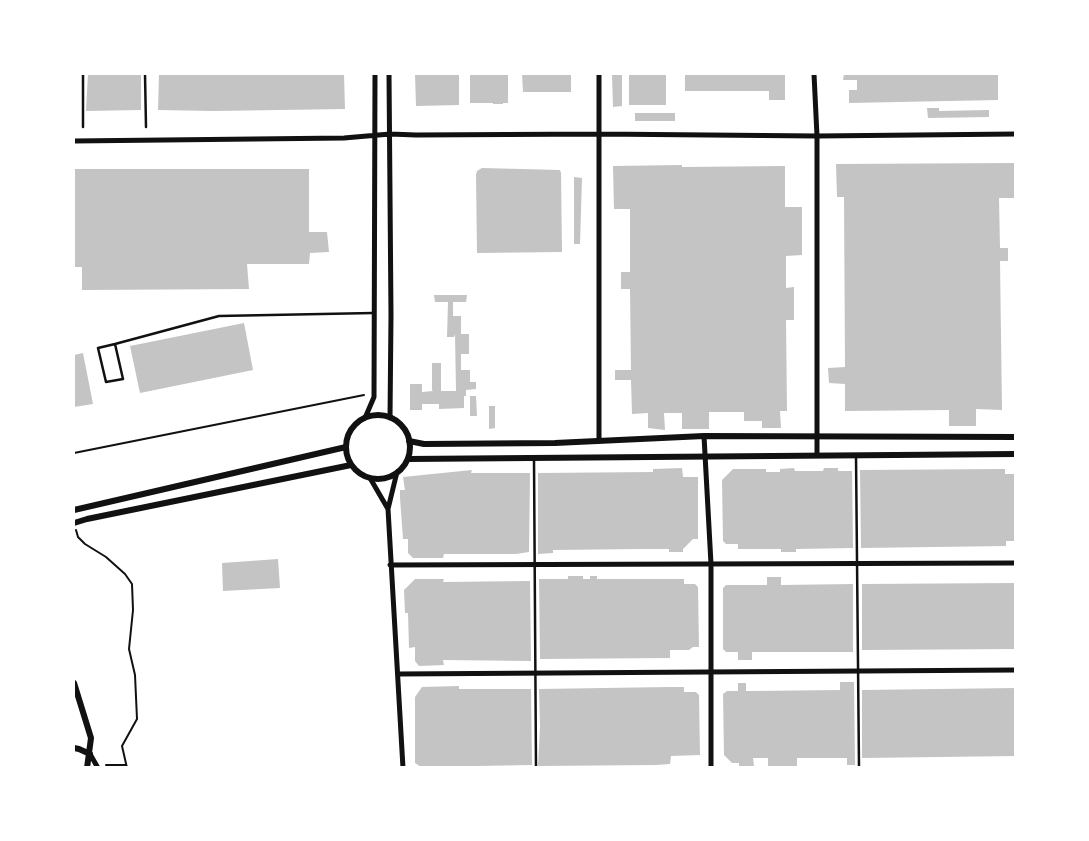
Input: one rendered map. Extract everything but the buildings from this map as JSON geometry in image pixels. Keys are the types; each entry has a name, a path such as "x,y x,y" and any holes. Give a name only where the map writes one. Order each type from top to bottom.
{"street":[{"path":"365,418 390,418 405,431 409,441 408,459 389,477 370,478 360,473 351,465 346,447 352,429 365,418 374,397 375,74"},
{"path":"389,74 390,418"},
{"path":"599,74 599,441"},
{"path":"814,74 817,136 817,455"},
{"path":"74,141 344,138 376,134 1016,134"},
{"path":"409,441 424,444 817,435 1016,437"},
{"path":"704,436 710,565 711,768"},
{"path":"74,510 346,447"},
{"path":"408,459 1016,454"},
{"path":"74,523 351,465"},
{"path":"397,472 388,509 402,768"},
{"path":"370,478 388,509"},
{"path":"390,565 1016,563"},
{"path":"398,674 1016,670"},
{"path":"74,683 91,738 87,768"},
{"path":"74,748 90,754 97,766"}],"lane":[{"path":"83,74 83,127"},
{"path":"145,74 146,127"},
{"path":"114,344 123,379 106,382 98,348 219,316 374,313"},
{"path":"856,454 859,768"},
{"path":"534,457 536,768"}],"path":[{"path":"74,453 365,394 374,397"},
{"path":"74,523 78,537 106,557 132,584 133,610 129,649 135,675 137,719 122,746 126,766 97,766"}]}
